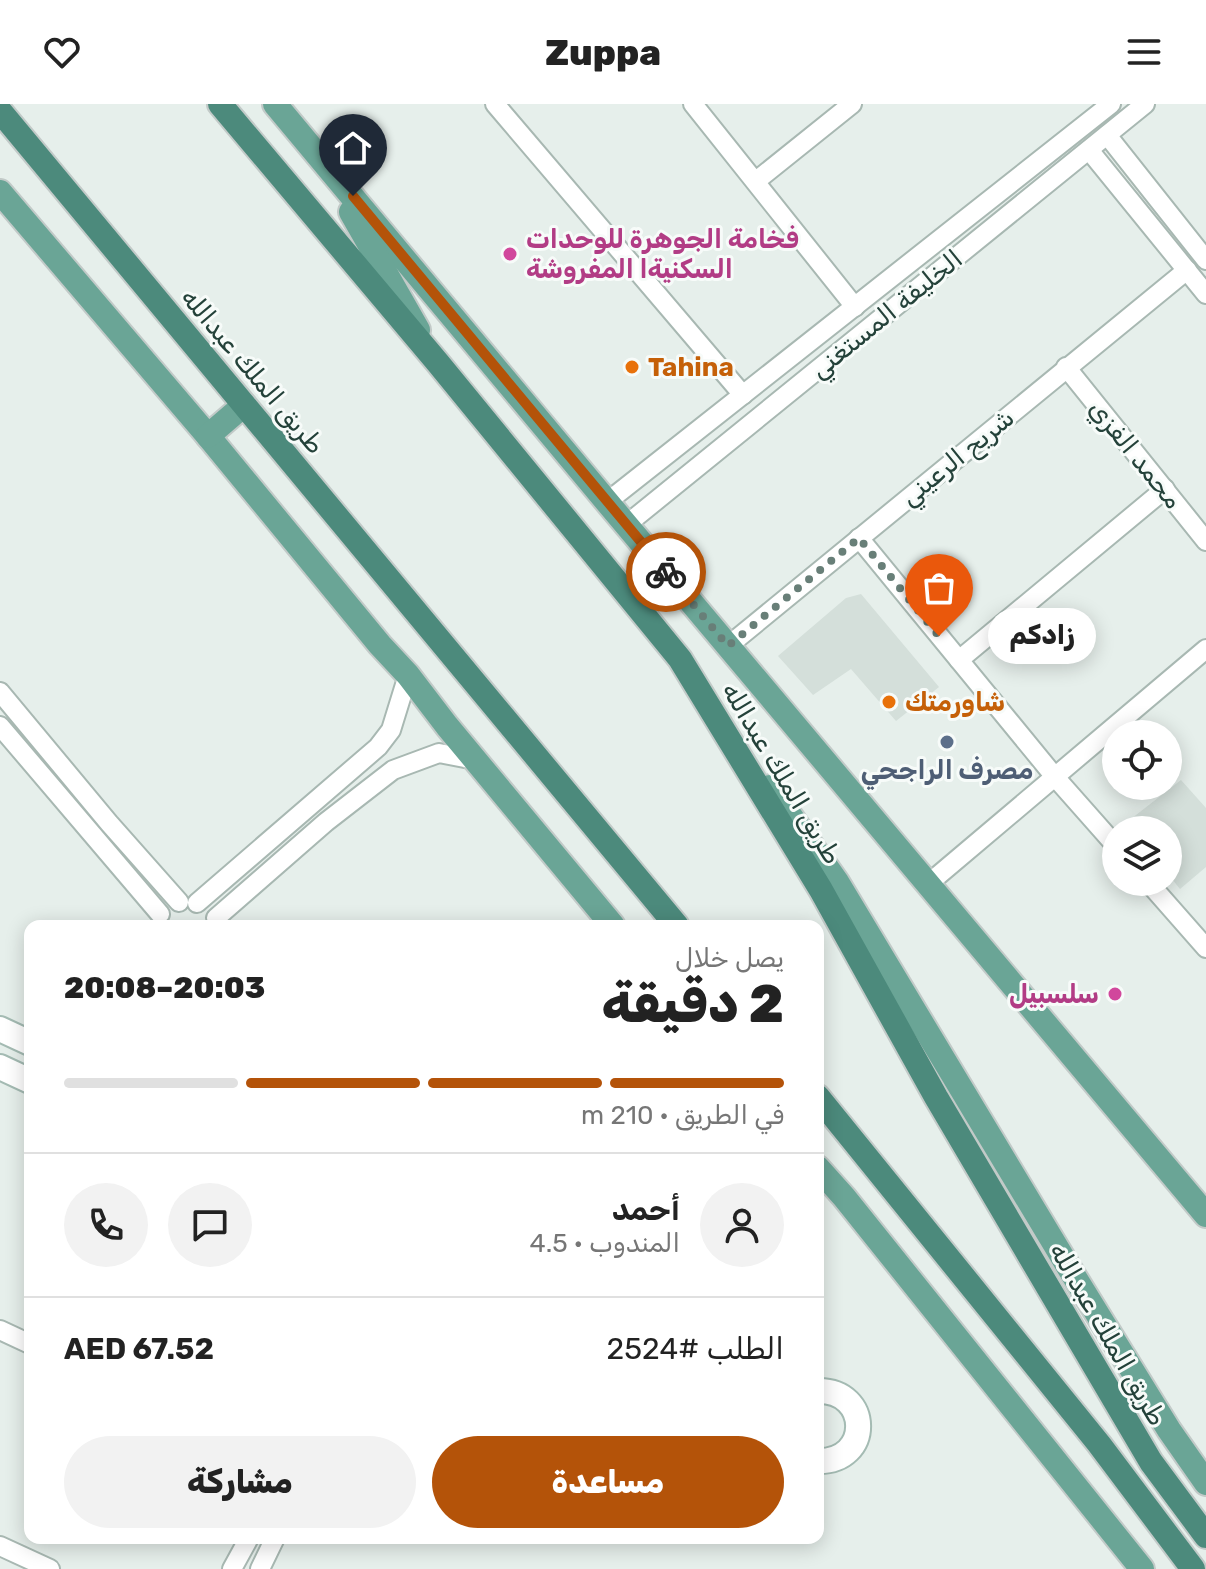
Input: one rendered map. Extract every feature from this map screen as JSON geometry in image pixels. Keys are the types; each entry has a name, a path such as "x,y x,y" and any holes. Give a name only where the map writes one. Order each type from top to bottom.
{"highway":[{"name":"طريق الملك عبدالله","path":"220,104 438,363 680,659 821,890 936,1097 1151,1462 1206,1536"},
{"name":"طريق الملك عبدالله","path":"7,114 672,920"},
{"path":"824,1104 1099,1444 1193,1569"}],"main road":[{"path":"275,104 1206,1215"},
{"path":"319,156 438,363"},
{"path":"0,192 408,675 608,920"},
{"path":"208,436 244,405"},
{"path":"680,659 837,882 1069,1268 1169,1430 1206,1483"},
{"path":"3,1030 24,1040"},
{"path":"0,1067 24,1078"},
{"path":"824,1175 1144,1567"},
{"path":"824,1391 845,1399 856,1414 858,1423 856,1441 851,1449 836,1459 824,1460"}],"street":[{"path":"495,104 743,395"},
{"path":"693,104 855,307"},
{"path":"756,181 852,104"},
{"name":"الخليفة المستغني","path":"607,502 1111,104"},
{"name":"الخليفة المستغني","path":"626,525 1145,104"},
{"path":"1107,135 1206,260"},
{"path":"1089,150 1206,294"},
{"name":"شريح الرعيني","path":"728,646 1187,270"},
{"name":"محمد الفزي","path":"1066,367 1206,541"},
{"path":"959,660 1165,489"},
{"path":"859,538 1102,830"},
{"path":"928,884 1206,649"},
{"path":"0,726 157,920 164,909 188,903 303,813 378,747 391,730 408,675"},
{"path":"0,692 109,823 188,903 209,909 217,920"},
{"path":"220,920 326,822 393,770 439,753 475,760"},
{"path":"1160,896 1206,948"},
{"path":"3,1030 24,1032"},
{"path":"0,1330 24,1341"},
{"path":"232,1569 246,1544"},
{"path":"260,1569 272,1544"},
{"path":"0,1546 50,1569"}],"shaded area":[{"path":"861,594 939,687 896,721 851,669 813,695 778,656 846,598"},
{"path":"1182,781 1206,808 1206,867 1182,887 1182,816 1135,816 1155,800 1182,800"}],"way so far":[{"path":"666,572 728,646 859,538 939,636"}],"place":[{"name":"فخامة الجوهرة للوحدات السكنيةا المفروشة","path":"510,254"},
{"name":"Tahina","path":"632,367"},
{"name":"زادكم","path":"939,636"},
{"name":"شاورمتك","path":"889,702"},
{"name":"مصرف الراجحي","path":"947,742"},
{"name":"سلسبيل","path":"1115,994"}],"route":[{"path":"353,196 666,572"}]}
